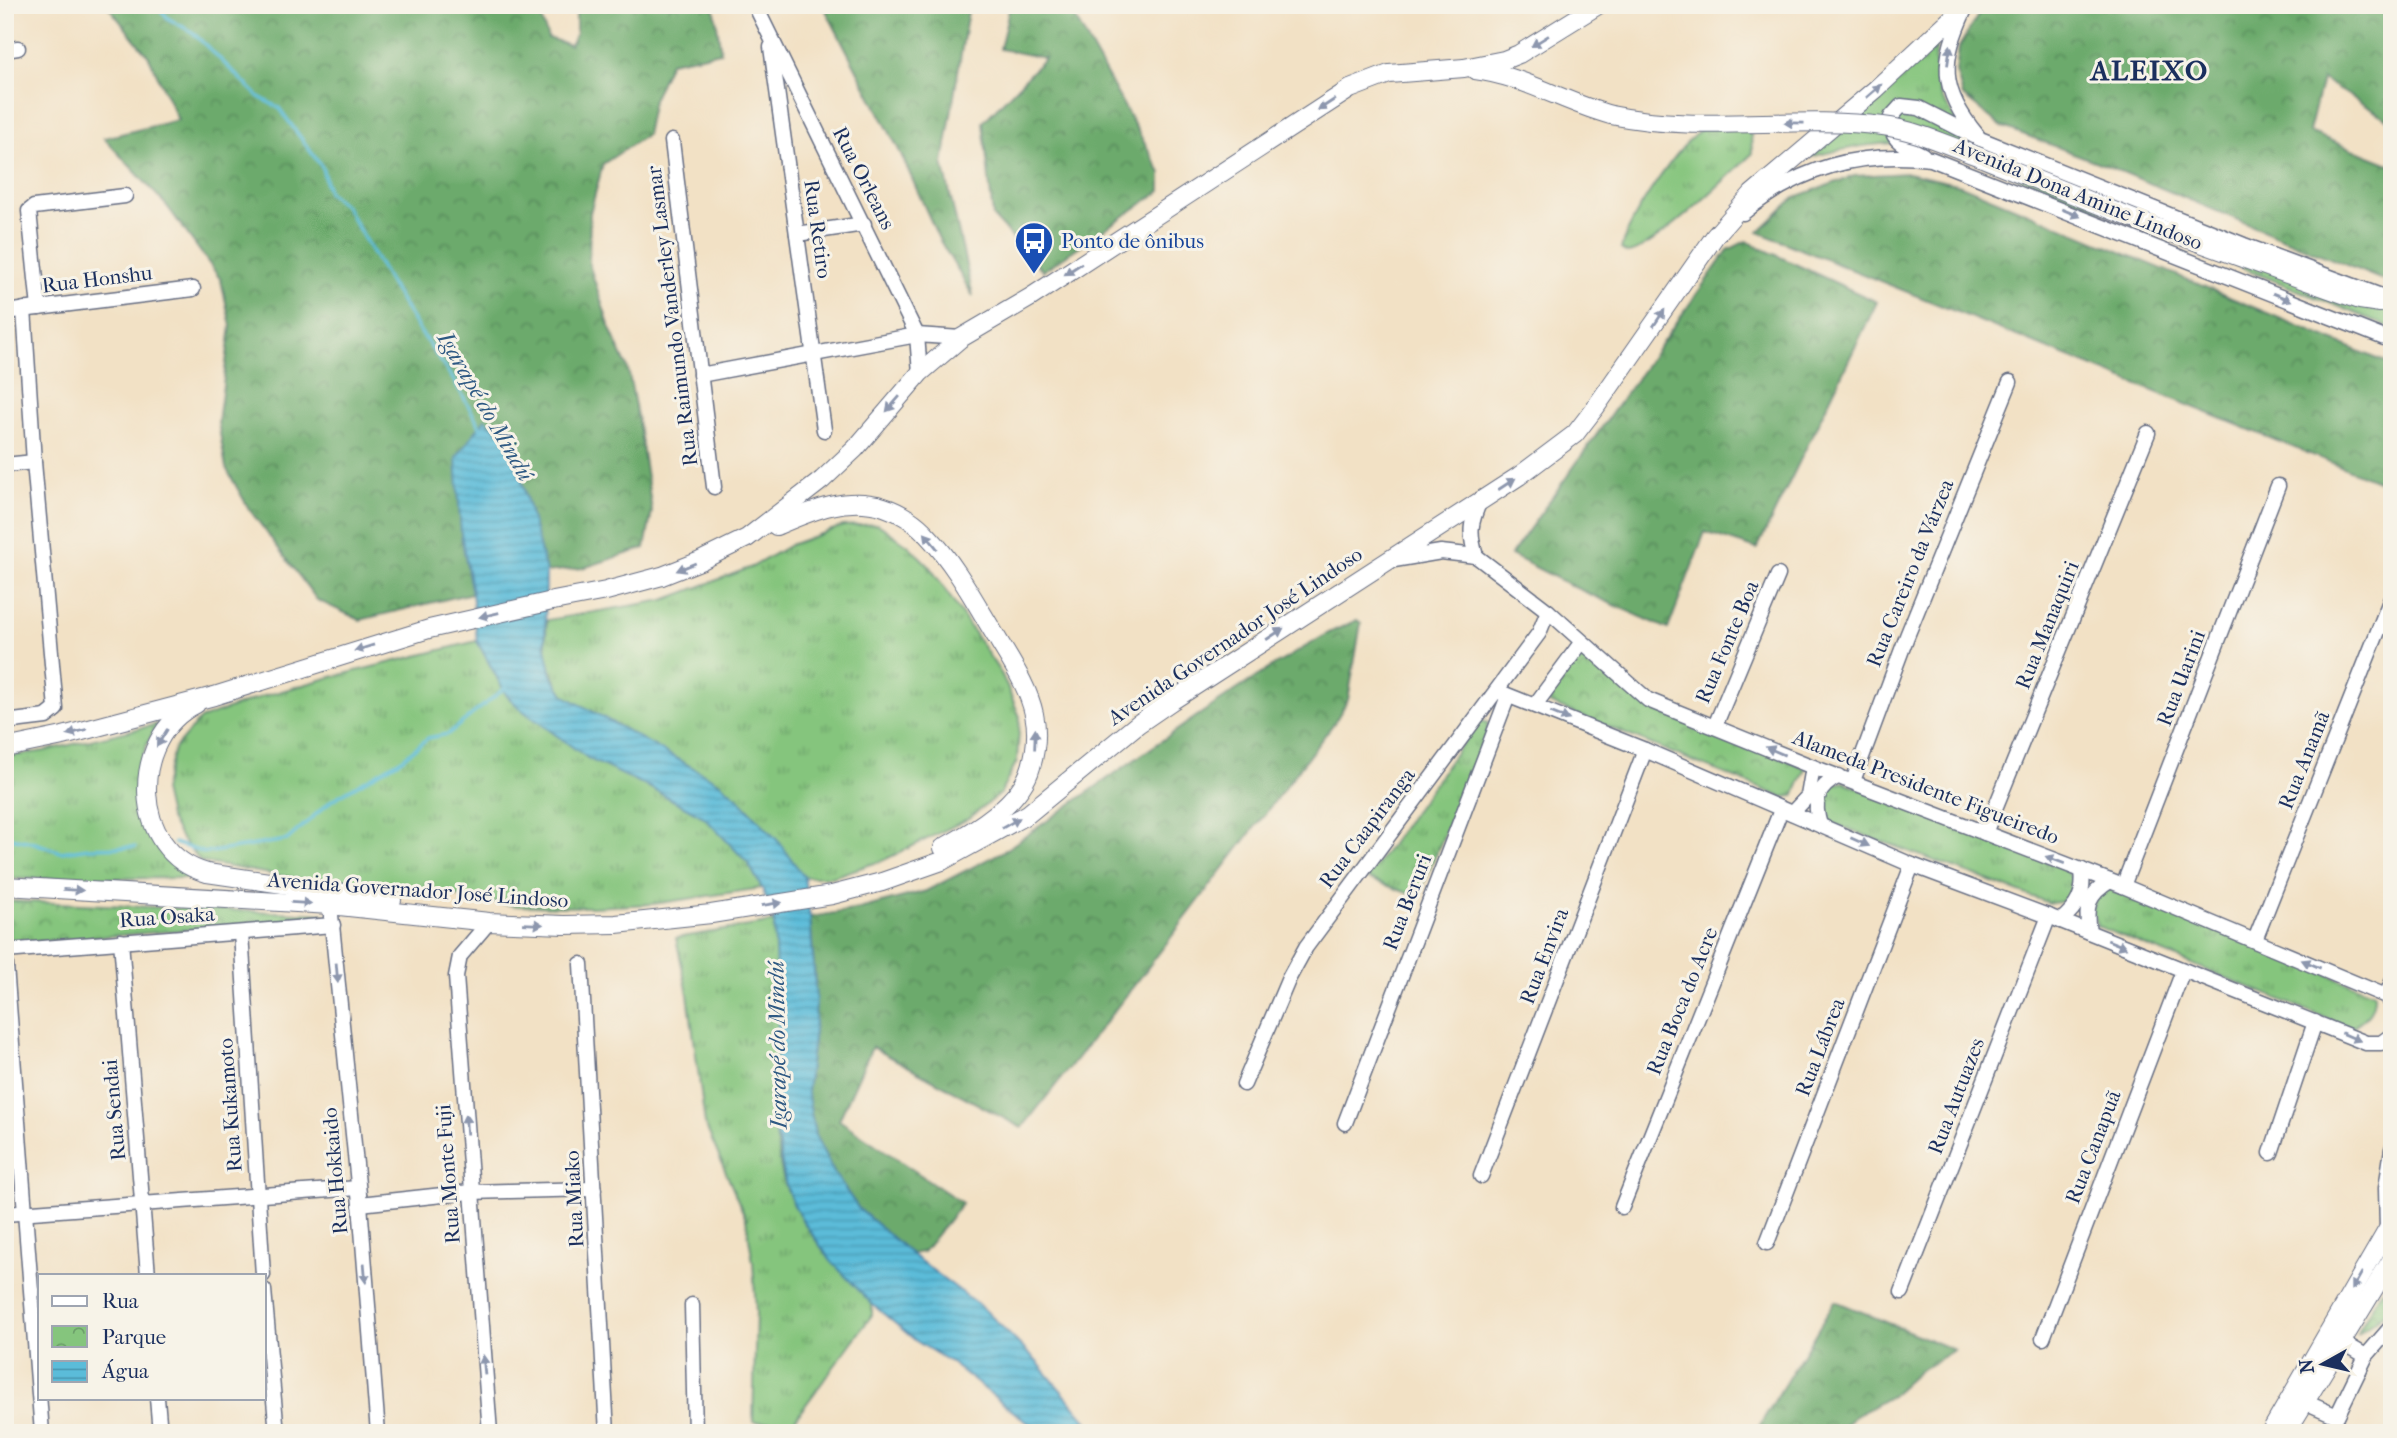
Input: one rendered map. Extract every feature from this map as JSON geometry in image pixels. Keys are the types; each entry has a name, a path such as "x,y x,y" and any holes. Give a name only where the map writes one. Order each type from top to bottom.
{"main road":[{"path":"747,538 822,480 855,449 920,373 961,338 1042,289 1350,89 1390,74 1464,68 1504,60 1519,54 1598,5"},
{"name":"Avenida Governador José Lindoso","path":"5,886 330,905 489,922 615,924 711,914 832,895 942,861 1028,814 1139,724 1537,463 1575,433 1621,373 1715,236 1752,194 1876,89 1967,5"},
{"path":"1464,68 1532,84 1596,111 1643,121 1677,124 1884,126 1980,148 2139,221 2361,300 2380,303 2392,301"},
{"path":"5,748 63,736 214,696 429,629 548,601 606,592 662,576 813,510 863,503 884,507 899,514 916,525 936,546 972,596 1027,691 1035,715 1037,742 1031,770 1017,792 993,818 882,881"},
{"path":"214,696 189,708 169,726 155,750 147,776 150,815 162,843 171,855 183,864 207,873 396,901 416,913"},
{"path":"2270,1433 2389,1226"},
{"path":"2286,1433 2342,1342 2386,1281 2392,1259"}],"street":[{"name":"Rua Orleans","path":"755,5 917,335 920,373"},
{"name":"Avenida Dona Amine Lindoso","path":"1967,5 1952,38 1947,67 1951,92 1980,148"},
{"name":"Rua Retiro","path":"769,35 824,430"},
{"path":"1931,159 1897,141 1892,134 1891,117 1901,106 1919,108 1980,148"},
{"name":"Rua Raimundo Vanderley Lasmar","path":"672,141 714,486"},
{"name":"Avenida Dona Amine Lindoso","path":"1715,236 1783,184 1825,167 1858,159 1899,155 1931,159 2392,341"},
{"path":"5,722 51,715 56,709 34,462 29,211 34,206 125,197"},
{"path":"797,234 864,224"},
{"name":"Rua Honshu","path":"5,312 193,289"},
{"path":"700,375 917,335 961,338"},
{"name":"Rua Careiro da Várzea","path":"1853,781 1907,636 2010,382"},
{"name":"Rua Manaquiri","path":"1985,832 2148,433"},
{"path":"5,465 34,462"},
{"name":"Rua Uarini","path":"2089,932 2087,914 2092,895 2117,883 2278,486"},
{"path":"1385,562 1441,552 1476,556 1471,540 1472,520 1480,501"},
{"name":"Alameda Presidente Figueiredo","path":"1476,556 1548,611 1642,697 1813,767 2117,883 2390,994"},
{"name":"Rua Fonte Boa","path":"1715,726 1778,575"},
{"name":"Rua Anamã","path":"2255,940 2392,596"},
{"name":"Rua Caapiranga","path":"1244,1084 1289,978 1306,947 1502,694 1539,633 1548,611"},
{"path":"1535,705 1579,641 1552,628 1539,633"},
{"path":"1502,694 1645,750 1912,865 2054,918 2366,1043 2381,1043 2392,1035"},
{"name":"Rua Beruri","path":"1345,1123 1502,694"},
{"name":"Rua Envira","path":"1481,1176 1645,750"},
{"name":"Rua Boca do Acre","path":"1622,1207 1786,811 1808,796 1813,767"},
{"path":"1820,825 1816,808 1820,792 1839,776"},
{"name":"Rua Lábrea","path":"1767,1243 1912,865"},
{"name":"Rua Autuazes","path":"1902,1292 2054,918 2071,912 2081,898 2081,870"},
{"name":"Rua Hokkaido","path":"330,905 360,1205 378,1433"},
{"name":"Rua Monte Fuji","path":"489,922 460,956 456,976 490,1433"},
{"name":"Rua Osaka","path":"5,952 333,925"},
{"name":"Rua Kukamoto","path":"241,933 263,1274"},
{"name":"Rua Sendai","path":"121,941 148,1274"},
{"path":"5,952 38,1378"},
{"name":"Rua Miako","path":"581,964 607,1433"},
{"name":"Rua Canapuã","path":"2043,1338 2183,971"},
{"path":"2271,1153 2315,1022"},
{"path":"2389,1226 2386,1188 2392,1149"},
{"path":"5,1214 358,1188"},
{"path":"360,1205 470,1192 594,1189"},
{"path":"692,1305 695,1433"},
{"path":"266,1314 276,1433"},
{"path":"2305,1402 2336,1416 2366,1356 2392,1326"},
{"path":"2342,1342 2366,1356"},
{"path":"40,1400 42,1433"},
{"path":"157,1400 160,1433"}],"green space":[{"path":"107,5 537,5 548,38 570,45 576,34 576,5 714,5 721,52 670,62 653,100 646,135 603,164 590,213 589,264 611,331 628,369 640,432 652,511 645,548 583,568 546,572 521,478 461,534 472,593 360,620 317,600 249,509 226,468 218,422 231,326 221,280 167,206 104,138 178,120 149,57"},
{"path":"823,5 969,5 943,163 973,296 939,239 901,154"},
{"path":"1010,5 1068,5 1161,173 1161,191 1043,271 993,217 983,122 1045,58 1000,49"},
{"path":"1984,5 2392,5 2392,122 2322,79 2309,132 2392,165 2392,284 2113,168 2001,126 1963,96 1956,72 1959,47"},
{"path":"1936,46 1939,90 1962,128 2392,306 2392,328 1946,150 1927,145 1898,143 1853,148 1810,157"},
{"path":"1737,119 1751,135 1752,154 1691,211 1654,240 1627,253 1621,249 1644,201 1682,149 1705,127"},
{"path":"1908,173 1961,185 2392,365 2392,487 1758,232 1795,197 1854,176"},
{"path":"1746,241 1877,302 1757,549 1705,532 1668,629 1511,555 1728,250"},
{"path":"878,524 909,546 930,567 1002,675 1020,717 1017,761 1000,794 968,819 884,860 832,877 804,877 754,815 720,783 565,696 548,660 547,620 664,600 752,567 790,545 843,526"},
{"path":"1357,620 1361,623 1348,700 1334,723 1022,1128 872,1047 839,1120 962,1203 923,1252 911,1254 859,1209 834,1173 815,1135 807,1091 815,1021 810,917 859,909 926,891 1004,851 1273,666"},
{"path":"477,641 507,696 522,710 589,759 704,817 748,863 762,888 653,904 517,906 415,889 305,880 201,862 180,837 169,817 163,790 174,749 200,719 264,696 324,679"},
{"path":"1587,658 1638,698 1806,768 1794,796 1782,797 1544,701 1578,660"},
{"path":"1479,720 1488,723 1487,733 1418,897 1367,878"},
{"path":"158,724 140,766 140,809 146,828 157,847 172,864 191,878 5,879 5,757 44,751"},
{"path":"1844,782 2065,869 2073,880 2070,894 2061,902 2049,903 1826,821 1819,805 1831,785"},
{"path":"2112,887 2374,993 2371,1010 2351,1028 2097,926 2092,910 2096,894"},
{"path":"7,901 323,914 323,919 10,944"},
{"path":"774,922 778,1011 776,1115 779,1161 793,1203 809,1231 872,1304 872,1315 793,1422 753,1422 756,1312 753,1262 746,1219 705,1124 688,994 676,938"},
{"path":"2382,1289 2392,1293 2392,1308 2356,1335"},
{"path":"1835,1301 1954,1350 1919,1371 1891,1396 1854,1417 1835,1433 1755,1433"}],"water":[{"path":"485,419 504,436 521,478 546,572 545,643 552,676 565,696 720,783 736,796 779,842 804,877 816,999 807,1091 815,1135 834,1173 859,1209 911,1254 984,1309 1038,1363 1097,1433 1041,1433 950,1362 916,1341 872,1304 831,1261 803,1221 785,1182 776,1131 778,1023 774,922 762,888 748,863 704,817 589,759 522,710 507,696 477,641 472,593 461,534 456,458"}],"waterway":[{"name":"Igarapé do Mindú","path":"156,5 169,19 192,32 259,97 279,108 322,167 328,192 346,207 391,285 455,382 481,428"},
{"path":"174,843 205,853 287,840 332,800 402,759 428,738 448,734 506,687"},
{"path":"5,837 32,842 61,852 89,848 135,847"}],"place":[{"name":"Ponto de ônibus","path":"1034,275"}],"district":[{"name":"ALEIXO","path":"2150,70"}]}
